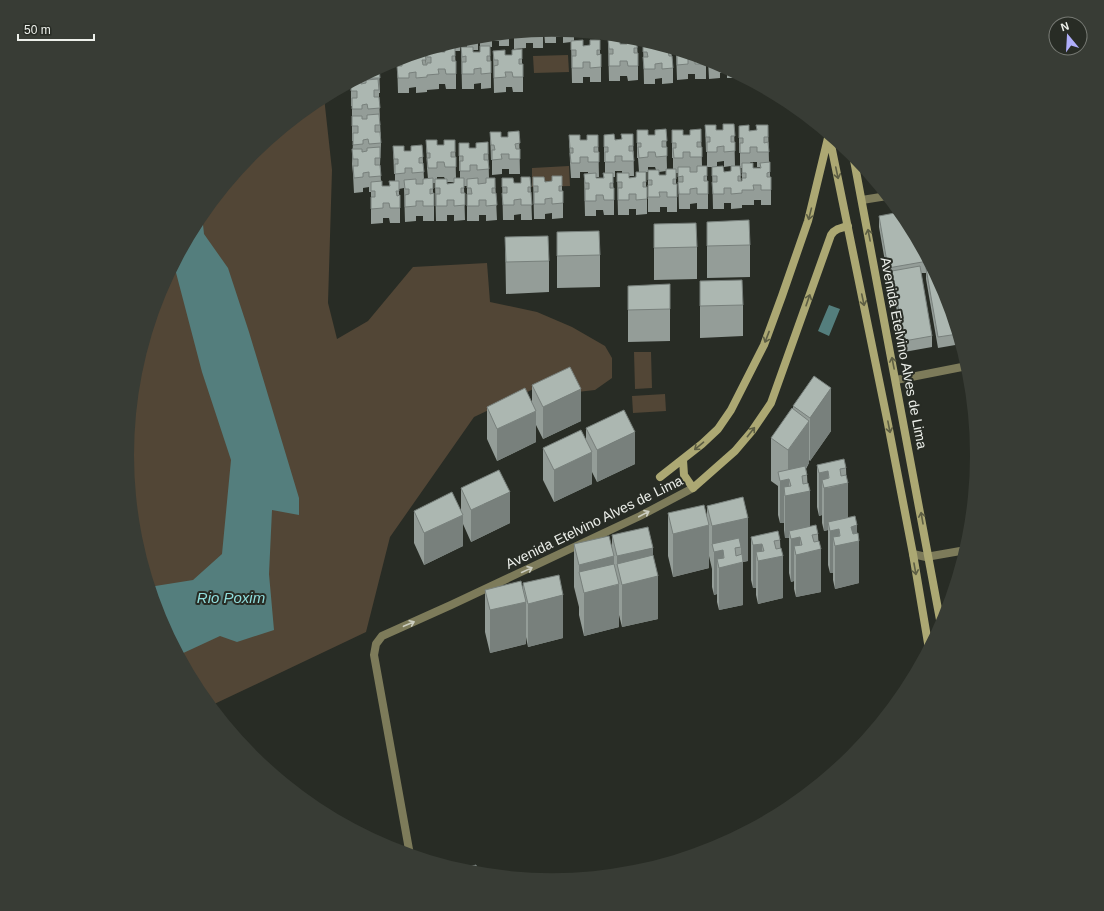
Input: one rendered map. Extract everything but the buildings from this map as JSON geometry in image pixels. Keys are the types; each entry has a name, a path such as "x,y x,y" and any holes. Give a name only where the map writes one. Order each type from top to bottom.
{"main road":[{"name":"Avenida Etelvino Alves de Lima","path":"660,477 683,460 718,429 731,410 764,345 808,221 828,141"},
{"name":"Avenida Etelvino Alves de Lima","path":"831,144 888,424 913,554 927,640"},
{"name":"Avenida Etelvino Alves de Lima","path":"856,168 939,615"},
{"name":"Avenida Etelvino Alves de Lima","path":"693,488 735,451 752,431 771,403 831,235 838,228 848,226"},
{"path":"683,460 684,475 693,488"}],"street":[{"path":"862,200 881,197"},
{"path":"896,380 961,367"},
{"name":"Avenida Etelvino Alves de Lima","path":"409,849 374,655 376,644 382,636 451,606 640,516 693,488"},
{"path":"913,554 922,557 929,557 959,551"}],"shaded area":[{"path":"568,55 569,72 534,73 533,56"},
{"path":"325,104 332,170 328,303 337,339 368,321 413,267 487,263 490,302 537,312 572,327 605,346 612,358 612,378 595,390 568,393 540,386 474,417 390,537 366,632 215,703 190,665 165,616 148,564 137,510 134,483 134,428 142,374 156,321 165,295 177,270 204,223 237,180 276,141 297,123"},
{"path":"569,166 570,186 532,187 532,168"},
{"path":"634,352 651,352 652,388 635,389"},
{"path":"665,394 666,411 633,413 632,396"}],"water":[{"name":"Rio Poxim","path":"203,225 204,234 228,268 299,498 299,515 272,510 269,574 274,630 237,642 220,636 183,653 165,616 155,586 193,580 222,554 231,460 202,372 176,272"},
{"path":"829,305 840,309 829,336 818,331"}]}
